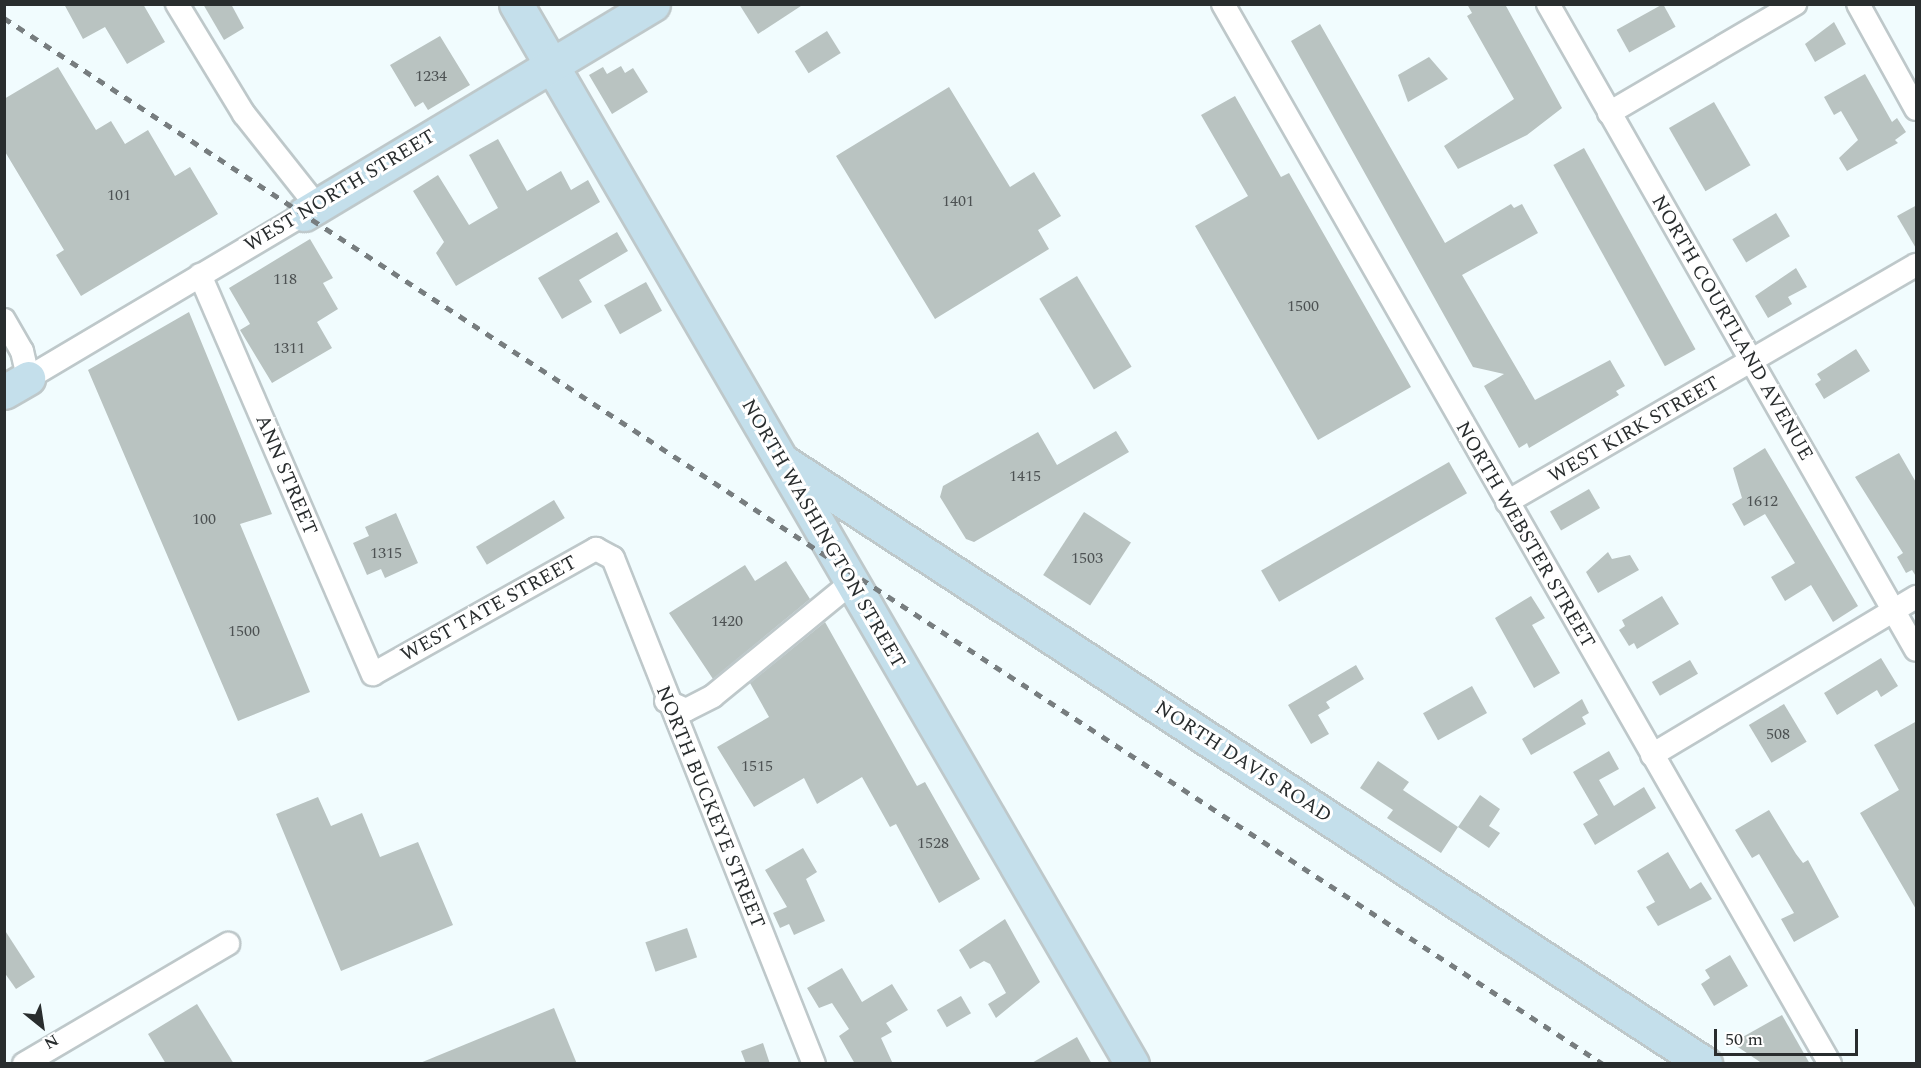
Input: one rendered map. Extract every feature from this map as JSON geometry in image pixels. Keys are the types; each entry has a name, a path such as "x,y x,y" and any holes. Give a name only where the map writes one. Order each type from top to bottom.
{"street":[{"path":"177,4 244,114 310,210"},
{"name":"NORTH WASHINGTON STREET","path":"516,4 1131,1063"},
{"name":"WEST NORTH STREET","path":"16,385 653,4"},
{"name":"NORTH WEBSTER STREET","path":"1223,4 1830,1064"},
{"name":"NORTH COURTLAND AVENUE","path":"1548,4 1917,651"},
{"path":"1609,113 1795,4"},
{"path":"1858,4 1917,109"},
{"name":"WEST KIRK STREET","path":"1507,502 1752,363 1917,265"},
{"name":"ANN STREET","path":"200,275 373,674"},
{"path":"4,320 22,351 16,385"},
{"name":"NORTH DAVIS ROAD","path":"781,460 1705,1064"},
{"name":"WEST TATE STREET","path":"373,674 576,560 606,550"},
{"name":"NORTH BUCKEYE STREET","path":"606,550 814,1064"},
{"path":"666,701 686,710 713,696 851,583"},
{"path":"1652,755 1917,597"},
{"path":"24,1064 228,944"}],"building":[{"path":"64,4 143,4 165,42 127,64 105,27 83,39"},
{"path":"203,4 231,4 244,28 224,40"},
{"path":"739,4 804,4 758,34"},
{"path":"1467,4 1506,6 1562,108 1527,135 1458,169 1444,146 1514,99 1467,16 1472,13"},
{"path":"1663,4 1676,27 1629,52 1617,30"},
{"path":"1834,22 1846,44 1815,62 1805,44"},
{"path":"1320,24 1445,243 1511,204 1514,208 1522,204 1538,233 1462,275 1535,400 1610,360 1625,386 1616,391 1619,395 1529,448 1527,443 1519,448 1484,386 1504,374 1473,367 1291,41"},
{"path":"827,31 841,53 809,73 795,51"},
{"path":"440,36 470,85 428,110 423,102 415,107 390,65"},
{"path":"1429,57 1448,79 1408,102 1398,75"},
{"path":"621,66 625,73 633,68 648,92 612,114 589,75 603,67 607,74"},
{"path":"58,67 96,130 111,121 125,144 148,130 175,176 190,167 218,214 81,296 56,255 64,250 4,150 4,99"},
{"path":"1865,74 1892,122 1897,118 1906,132 1895,140 1898,143 1847,171 1839,158 1858,140 1841,111 1834,115 1824,97"},
{"path":"949,87 1010,187 1034,172 1061,216 1038,230 1049,249 935,319 836,156"},
{"path":"1235,96 1281,177 1289,173 1411,387 1318,440 1195,226 1248,196 1201,115"},
{"path":"1714,102 1750,165 1705,191 1669,128"},
{"path":"498,139 527,191 561,171 571,190 588,180 600,202 456,286 436,253 444,242 413,191 438,175 469,225 498,208 469,155"},
{"path":"1584,148 1696,349 1665,366 1553,165"},
{"path":"1917,205 1917,250 1897,216"},
{"path":"1776,213 1790,236 1746,262 1732,239"},
{"path":"617,232 628,251 579,280 592,302 562,319 538,278"},
{"path":"310,239 333,278 323,283 338,309 317,322 332,348 272,383 240,330 250,324 229,288"},
{"path":"1796,268 1807,287 1788,297 1792,304 1768,318 1755,296"},
{"path":"1077,276 1132,367 1094,390 1039,299"},
{"path":"646,282 662,311 620,334 604,305"},
{"path":"189,312 272,514 240,524 310,692 238,721 88,370"},
{"path":"1856,349 1870,371 1824,399 1815,384 1821,380 1817,374"},
{"path":"1116,431 1129,452 974,542 966,539 940,497 943,486 1038,432 1057,465"},
{"path":"1765,448 1858,606 1833,622 1811,585 1785,601 1771,577 1795,563 1765,514 1744,526 1732,504 1742,498 1733,468"},
{"path":"1899,453 1917,484 1917,578 1912,570 1906,573 1897,557 1903,553 1855,477"},
{"path":"1449,462 1467,493 1279,602 1261,570"},
{"path":"1589,489 1600,508 1561,531 1550,512"},
{"path":"554,500 565,518 487,565 476,547"},
{"path":"1084,512 1131,542 1090,605 1043,575"},
{"path":"396,513 418,563 385,578 381,569 367,575 353,543 369,536 365,527"},
{"path":"1608,552 1612,559 1630,555 1639,570 1598,593 1586,572"},
{"path":"786,561 810,599 713,679 669,613 745,565 755,581"},
{"path":"1531,596 1545,618 1532,625 1560,673 1534,688 1495,618"},
{"path":"1662,596 1679,624 1637,649 1634,643 1629,646 1619,630 1625,626 1622,620"},
{"path":"825,622 917,786 925,782 980,879 939,903 896,824 890,827 862,777 817,804 804,778 754,807 717,747 769,717 750,683"},
{"path":"1881,658 1898,686 1881,697 1877,690 1837,715 1824,693"},
{"path":"1690,660 1698,674 1660,696 1652,682"},
{"path":"1356,665 1364,679 1326,702 1330,708 1318,715 1329,734 1311,744 1288,705"},
{"path":"1472,686 1487,713 1438,740 1423,713"},
{"path":"1582,699 1589,713 1582,717 1586,724 1531,755 1522,739"},
{"path":"1784,704 1807,742 1772,763 1749,725"},
{"path":"1917,721 1917,911 1860,813 1899,790 1874,745"},
{"path":"1609,751 1619,769 1599,780 1614,806 1644,787 1656,808 1595,845 1583,824 1598,815 1573,772"},
{"path":"1378,761 1409,782 1403,790 1458,827 1441,853 1387,818 1393,810 1360,788"},
{"path":"1480,795 1500,809 1489,826 1500,833 1489,848 1458,827"},
{"path":"318,797 331,826 362,813 380,857 418,842 453,925 341,971 276,814"},
{"path":"1769,810 1803,863 1808,860 1839,917 1794,942 1781,919 1794,913 1759,854 1752,858 1735,830"},
{"path":"803,848 817,872 806,879 825,921 794,935 789,924 780,928 773,913 787,907 765,870"},
{"path":"1668,852 1690,889 1701,882 1712,899 1658,926 1646,907 1655,902 1637,871"},
{"path":"1005,919 1040,982 996,1018 988,1004 1006,993 990,964 984,961 970,969 959,950"},
{"path":"687,928 697,957 655,972 645,942"},
{"path":"4,929 35,977 16,989 4,972"},
{"path":"1730,955 1748,986 1714,1006 1701,984 1710,978 1705,970"},
{"path":"842,968 862,1002 892,984 908,1010 886,1023 892,1032 881,1038 893,1064 855,1064 839,1036 849,1029 832,1003 819,1008 807,988"},
{"path":"961,996 971,1013 947,1027 937,1010"},
{"path":"197,1004 234,1064 166,1064 148,1034"},
{"path":"554,1008 577,1064 420,1064 420,1063"},
{"path":"1782,1015 1810,1064 1763,1064 1732,1043"},
{"path":"1077,1037 1092,1064 1030,1064"},
{"path":"763,1043 770,1064 746,1064 741,1051"}],"railway":[{"path":"4,18 1603,1064"}]}
